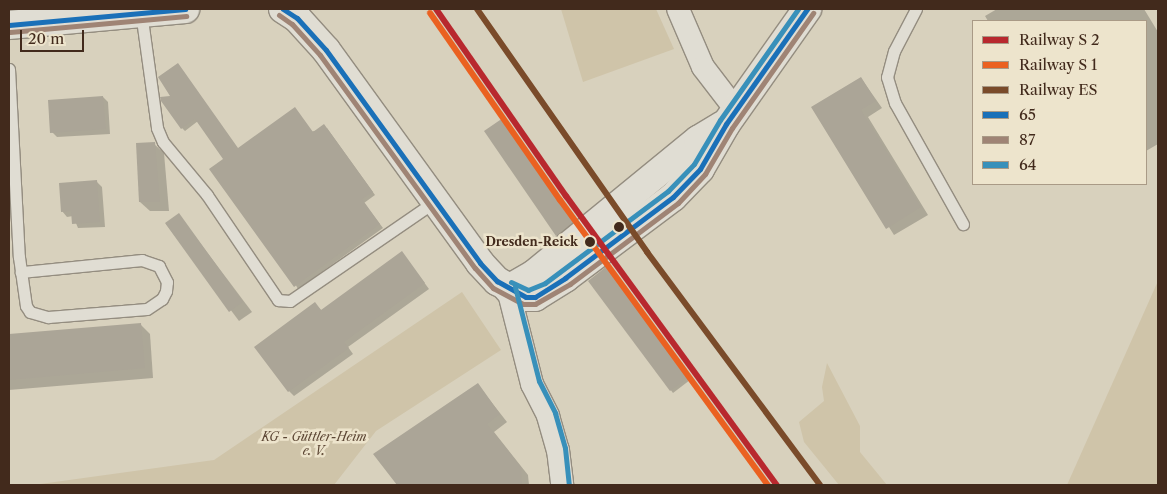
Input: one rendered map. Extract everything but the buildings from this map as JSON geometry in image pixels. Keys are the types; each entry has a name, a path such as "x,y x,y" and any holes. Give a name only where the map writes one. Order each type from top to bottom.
{"street":[{"path":"9,25 185,9"},
{"path":"283,9 297,18 326,50 434,202 480,263 519,296 535,297 673,197 700,169 731,117 807,9"},
{"path":"678,9 703,67 731,117"},
{"path":"508,288 532,384 548,416 558,450 562,485"}],"lane":[{"path":"916,9 894,51 887,77 896,103 963,224"},
{"path":"150,11 157,128 163,142 207,195 278,300 290,301 434,202"},
{"path":"9,69 21,272 26,306 30,312 48,317 147,309 162,299 166,291 167,282 159,266 142,260 21,272"}],"green space":[{"path":"561,9 656,9 674,49 583,82"},
{"path":"1158,281 1158,485 1067,485"},
{"name":"KG - Güttler-Heim e. V.","path":"462,292 501,350 376,431 334,485 33,485 214,460"},
{"path":"827,363 860,426 860,452 887,485 839,485 804,442 799,422 824,401 822,387"}],"transit line":[{"name":"65","path":"9,25 185,9"},
{"name":"65","path":"283,9 297,18 326,50 480,263 497,281 526,297 535,297 565,278 673,197 700,169 726,124 807,9"},
{"path":"436,9 566,196 777,485"},
{"name":"64","path":"511,282 528,290 545,283 668,191 694,164 720,120 798,9"},
{"path":"430,13 560,200 768,485"},
{"name":"87","path":"279,15 292,24 320,55 475,268 493,288 523,304 535,304 570,284 678,203 705,174 732,128 813,13"},
{"name":"87","path":"10,32 186,16"},
{"name":"64","path":"515,287 539,381 555,413 565,448 569,484"}],"rail line":[{"name":"ES","path":"477,9 647,252 820,485"}],"place":[{"name":"Dresden-Reick","path":"590,242"}]}
